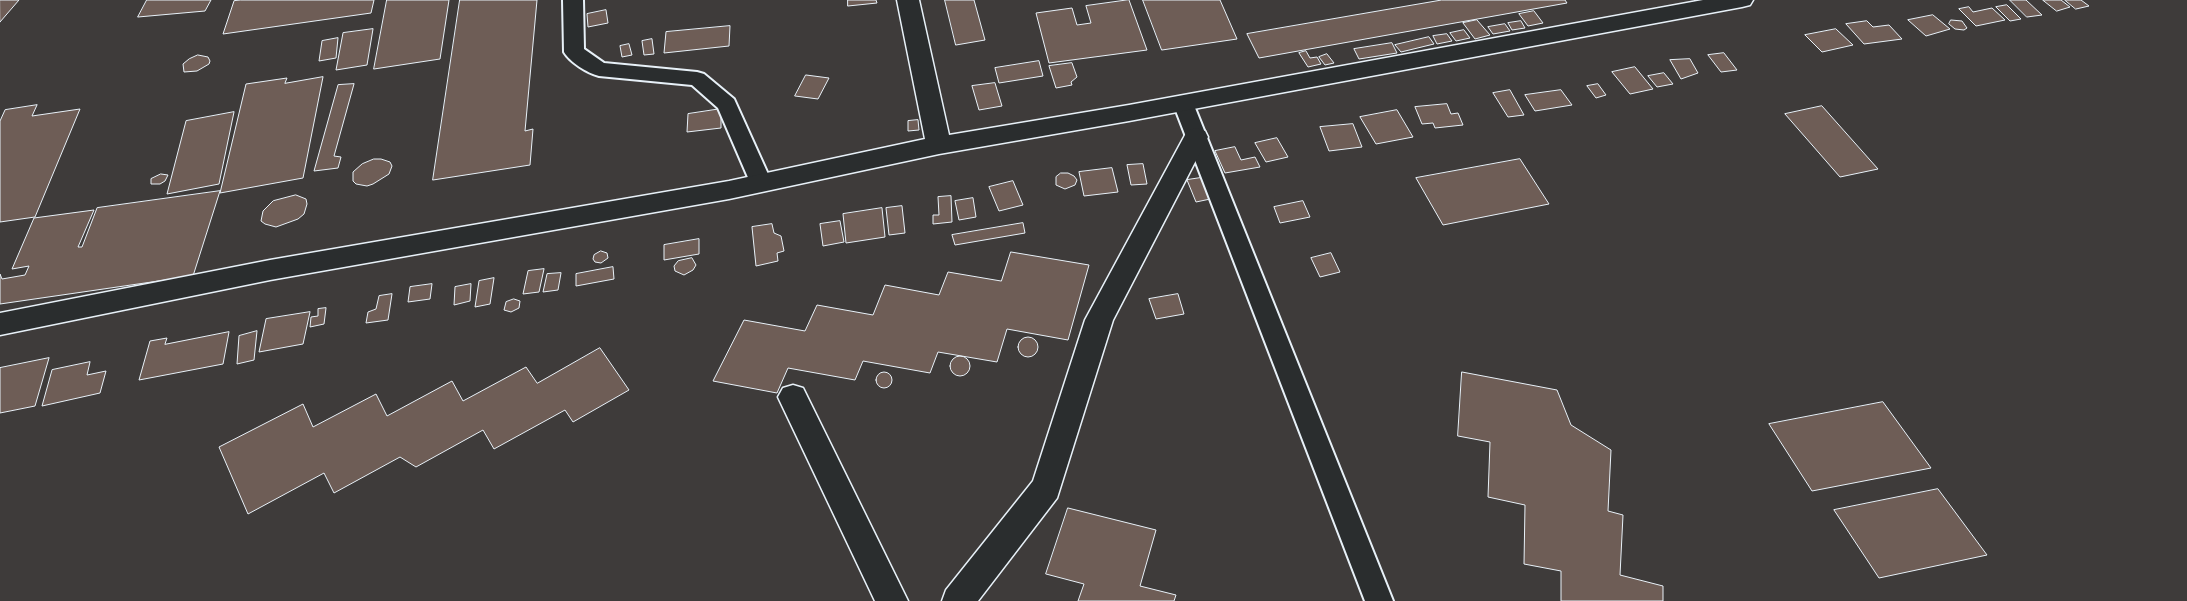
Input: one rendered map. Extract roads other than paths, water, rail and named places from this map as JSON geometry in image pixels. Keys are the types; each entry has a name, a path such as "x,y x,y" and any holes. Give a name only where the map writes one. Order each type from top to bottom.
{"street":[{"path":"908,0 939,145"},
{"path":"0,324 270,270 761,183 939,145 1742,0"},
{"path":"958,601 1046,488 1098,320 1196,137"},
{"path":"793,397 892,601"}],"lane":[{"path":"573,0 574,52 598,69 697,79 727,104 761,183"},
{"path":"1183,102 1379,601"}]}
